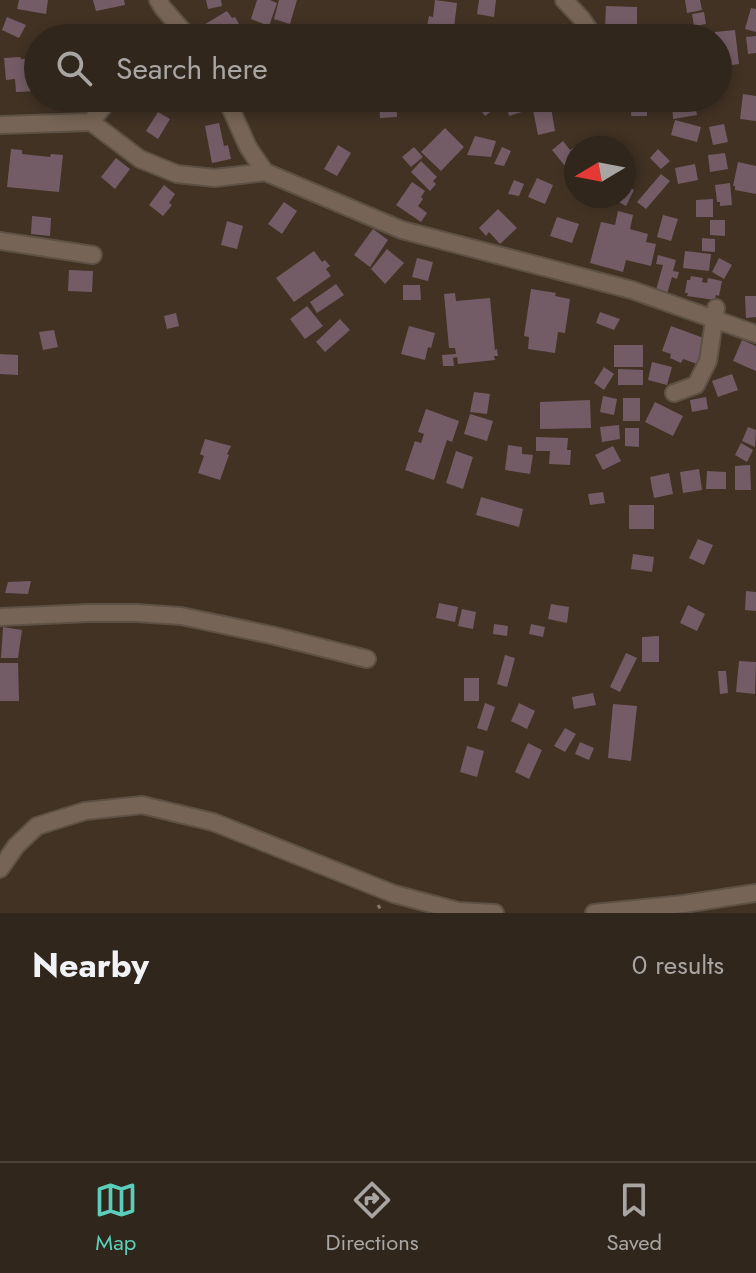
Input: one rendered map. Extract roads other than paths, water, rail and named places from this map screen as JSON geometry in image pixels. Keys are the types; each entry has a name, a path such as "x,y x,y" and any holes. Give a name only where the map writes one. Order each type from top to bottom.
{"street":[{"path":"158,0 173,24"},
{"path":"564,0 585,24"},
{"path":"91,122 99,112"},
{"path":"232,112 248,147 265,172"},
{"path":"0,125 91,122 140,159 177,174 215,178 265,172 402,230 715,314 756,334"},
{"path":"0,241 93,255"},
{"path":"674,393 696,385 708,361 715,314"},
{"path":"0,617 89,613 181,616 367,659"},
{"path":"0,869 16,846 37,826 85,811 142,805 213,822 394,894 458,911 495,913"},
{"path":"594,913 756,893"}]}
